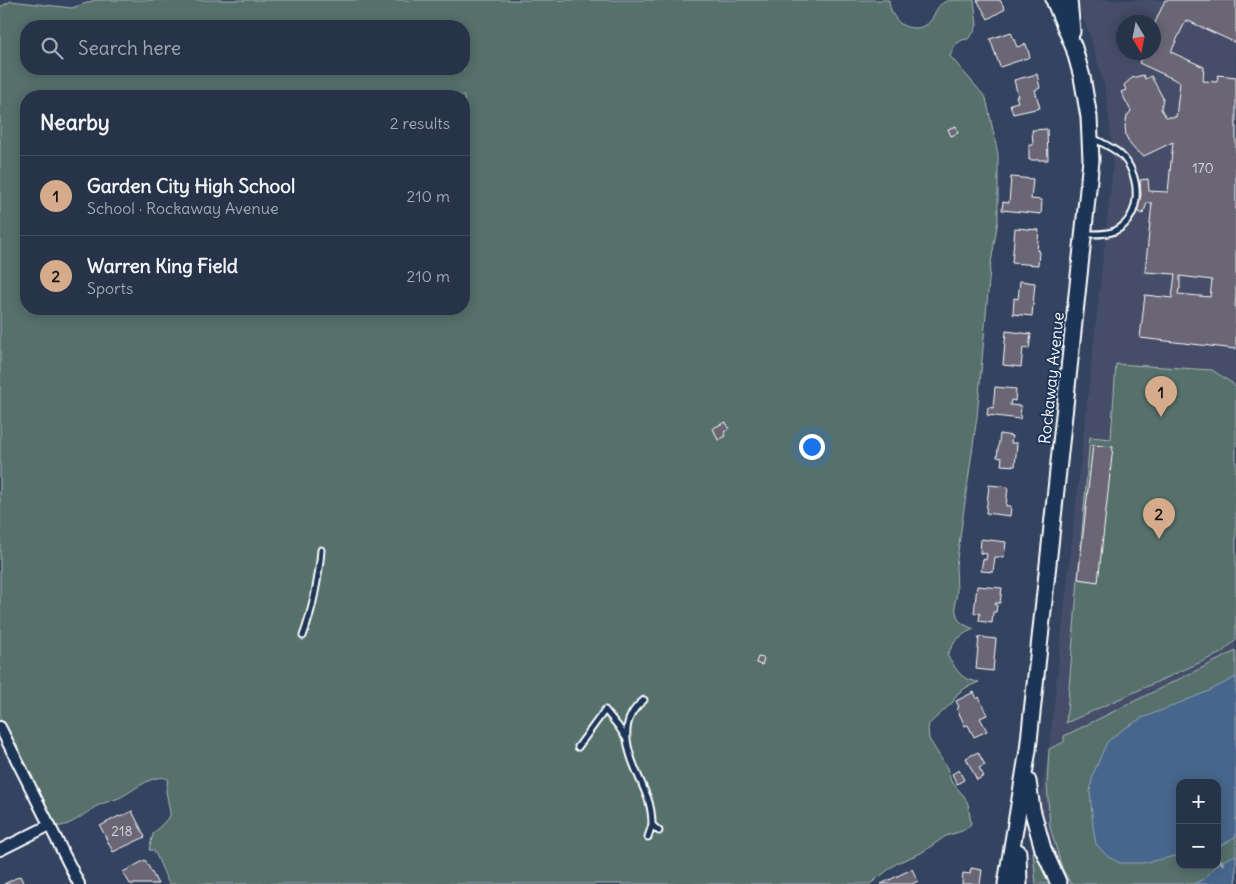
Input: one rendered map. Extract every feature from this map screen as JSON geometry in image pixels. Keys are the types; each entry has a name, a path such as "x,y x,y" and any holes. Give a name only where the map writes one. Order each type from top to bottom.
{"main road":[{"name":"Rockaway Avenue","path":"1006,884 1026,764 1091,160 1089,116 1082,77 1074,48 1054,0"},
{"path":"1069,0 1074,48"},
{"name":"Rockaway Avenue","path":"1026,764 1032,809 1043,849 1060,884"},
{"name":"Rockaway Avenue","path":"1016,821 1019,884"}],"street":[{"path":"0,727 79,884"},
{"path":"0,850 50,825"}],"lane":[{"path":"1084,234 1106,234 1115,231 1129,218 1134,208 1136,197 1136,184 1127,163 1120,154 1106,144 1090,137"},
{"path":"303,636 313,603 321,550"},
{"path":"626,738 632,713 638,704 644,700"},
{"path":"578,746 605,710 626,738 633,763 648,799 652,825 648,837"},
{"path":"652,825 659,831"}],"shaded area":[{"path":"1075,0 1236,0 1236,657 1049,749 1112,176 1113,152 1104,84 1089,32"},
{"path":"1236,677 1236,836 1221,845 1221,779 1176,779 1176,856 1143,863 1120,863 1108,857 1096,844 1090,791 1093,774 1107,742 1140,719 1209,691"},
{"path":"1049,749 1047,785 1050,827 1062,868 1071,884 1025,884"},
{"path":"1236,855 1236,884 1193,884 1204,879 1213,869 1221,869 1221,862"}],"green space":[{"path":"95,0 889,0 892,13 898,22 906,27 916,28 928,24 938,7 947,1 974,0 977,25 974,32 968,39 962,40 955,45 950,56 986,98 998,154 998,220 990,269 977,417 956,566 957,592 955,603 958,619 963,624 974,629 956,640 947,655 963,676 972,681 979,682 957,694 953,702 929,724 928,728 929,739 947,768 951,781 964,796 968,804 971,823 969,827 946,836 921,853 897,863 870,884 169,884 153,850 149,850 153,834 170,816 166,791 168,779 156,778 150,780 119,798 102,803 70,823 58,826 53,825 27,765 10,741 0,722 0,7 11,1 72,8"},
{"path":"1116,364 1212,370 1232,383 1236,388 1236,640 1221,653 1066,723 1090,437 1111,439"},
{"path":"1236,651 1236,884 1071,884 1062,868 1050,827 1047,785 1049,749 1064,742 1064,736"},
{"path":"1033,852 1040,852 1052,884 1036,884"}],"building":[{"path":"977,0 1000,0 1005,9 988,19"},
{"path":"1165,0 1236,0 1236,43 1186,20 1171,52 1204,67 1203,81 1217,82 1218,75 1236,77 1236,349 1140,338 1145,295 1172,298 1175,274 1145,272 1152,203 1147,203 1143,214 1137,211 1141,195 1140,180 1148,179 1149,191 1168,192 1173,142 1144,156 1136,151 1126,136 1127,116 1131,111 1121,92 1126,90 1124,85 1132,78 1143,75 1145,79 1151,76 1163,98 1161,109 1166,117 1176,117 1180,82 1139,63 1140,60 1161,60 1161,15 1158,15","holes":["1180,276 1212,280 1210,297 1178,294"]},
{"path":"1011,32 1017,47 1026,44 1030,57 1000,67 990,39"},
{"path":"1037,74 1040,88 1035,90 1040,108 1013,114 1010,104 1018,102 1014,80"},
{"path":"956,126 958,133 951,136 948,129"},
{"path":"1047,129 1048,160 1029,160 1029,145 1033,145 1032,130"},
{"path":"1011,177 1033,179 1031,199 1042,200 1041,214 1002,210 1003,202 1009,203"},
{"path":"1015,228 1039,230 1038,265 1012,263"},
{"path":"1020,281 1035,283 1032,316 1013,314 1014,298 1018,299"},
{"path":"1006,331 1031,334 1029,349 1023,348 1021,367 1003,365"},
{"path":"995,387 1016,389 1015,401 1011,400 1010,405 1021,406 1020,419 987,415 988,407 993,408"},
{"path":"726,422 729,429 724,432 726,436 718,440 713,428"},
{"path":"1000,434 1012,436 1011,443 1017,443 1015,466 1001,465 1002,458 997,457"},
{"path":"1093,445 1113,447 1098,582 1078,579"},
{"path":"989,485 1008,487 1006,506 1011,506 1010,516 986,513"},
{"path":"981,539 1006,542 1004,557 995,557 993,572 981,571 983,559 986,560 987,554 980,553"},
{"path":"977,586 1002,588 1000,603 995,603 997,605 996,612 993,612 992,623 979,621 980,613 974,613"},
{"path":"979,637 996,639 993,671 976,669"},
{"path":"758,657 764,658 762,665 756,663"},
{"path":"974,692 977,699 979,697 987,715 980,718 987,731 974,737 968,725 965,726 957,709 959,707 956,701"},
{"path":"978,752 985,765 979,768 984,776 977,780 966,758"},
{"path":"959,770 964,780 957,784 952,774"},
{"path":"132,811 145,837 113,852 100,826"},
{"path":"145,860 158,884 130,884 123,872"},
{"path":"971,868 982,870 980,884 962,884 963,873 970,874"},
{"path":"912,869 918,881 912,884 881,884"},
{"path":"20,876 24,884 4,884"}],"place":[{"name":"Garden City High School","path":"1161,417"},
{"name":"Warren King Field","path":"1159,539"}]}
